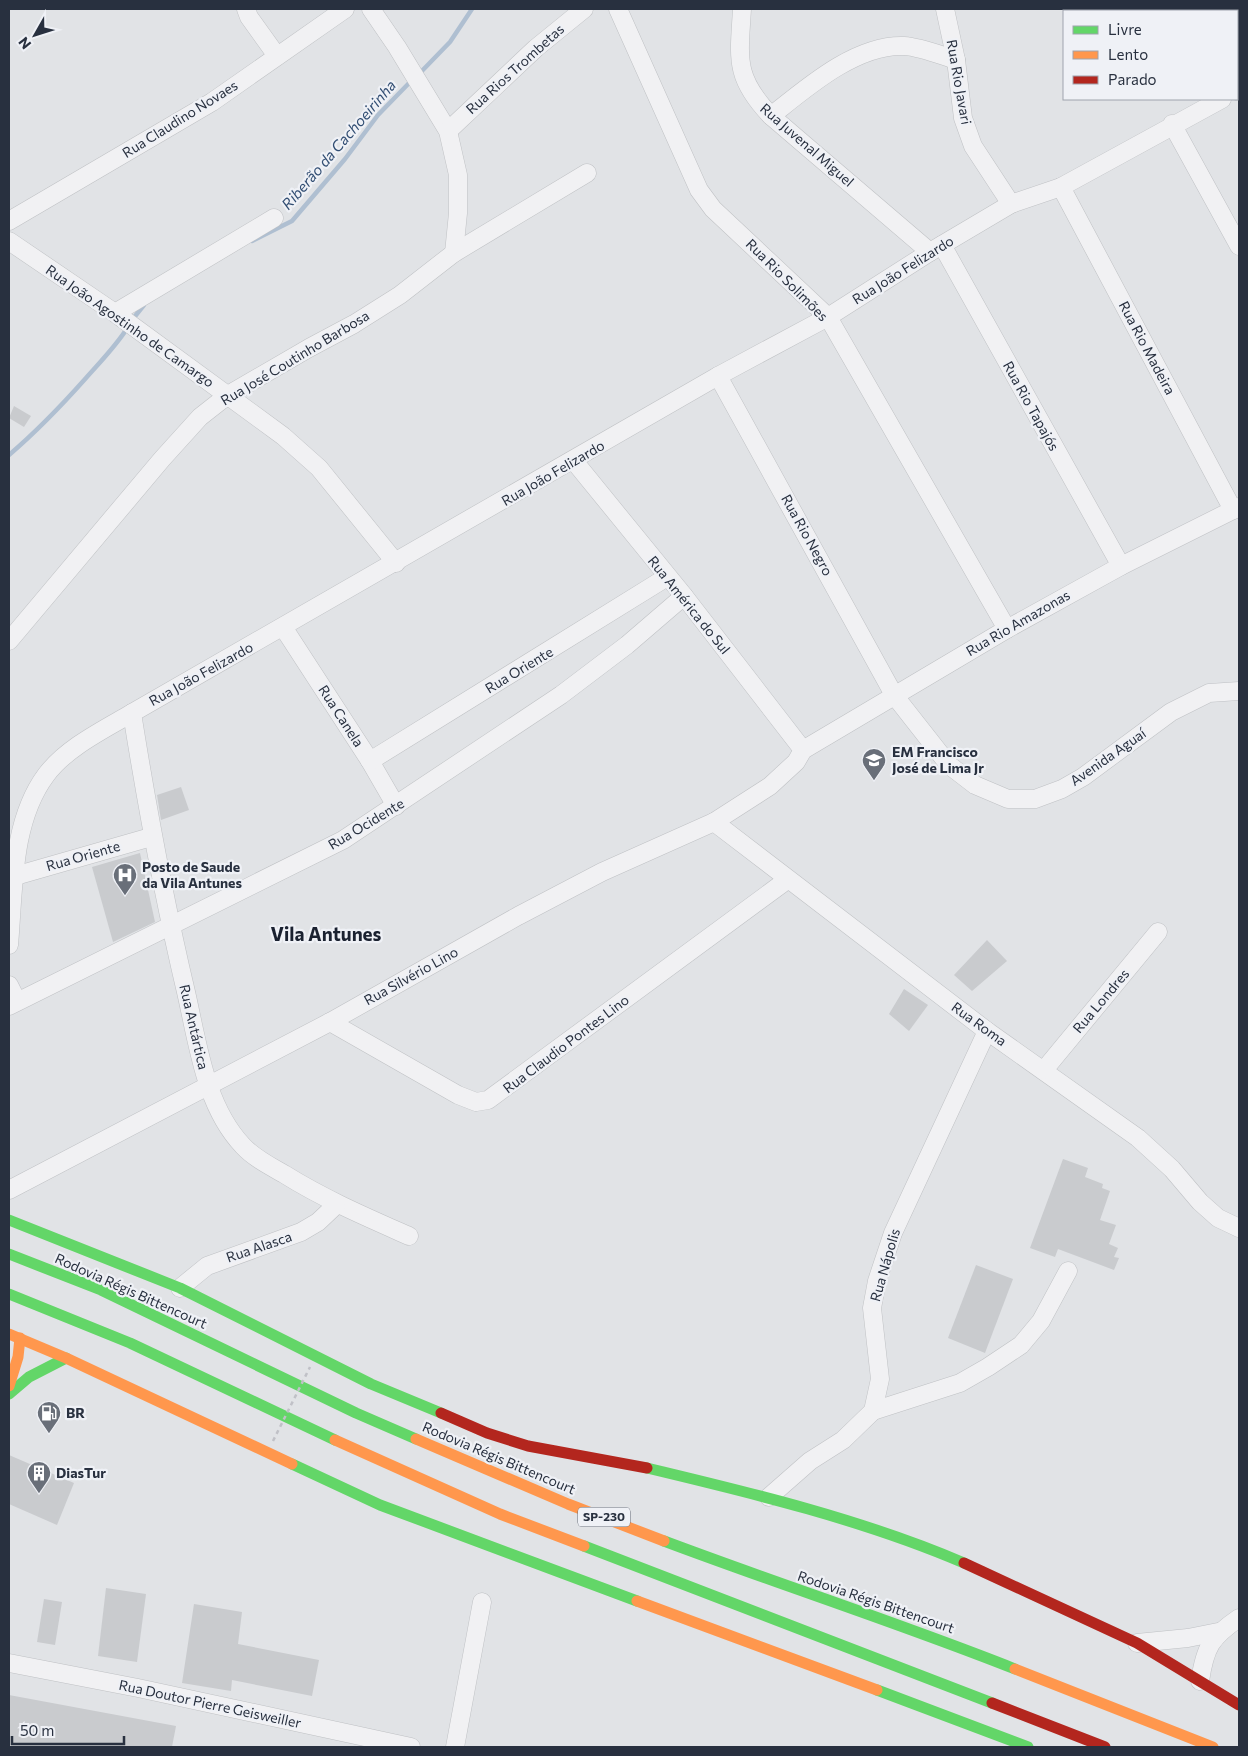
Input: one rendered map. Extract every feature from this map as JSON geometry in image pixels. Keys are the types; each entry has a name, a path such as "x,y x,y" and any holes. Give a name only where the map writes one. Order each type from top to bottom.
{"main road":[{"path":"9,1220 180,1288 370,1384 487,1433 528,1446 641,1467 769,1497 934,1550 1028,1590 1137,1643 1239,1705"},
{"name":"Rodovia Régis Bittencourt","path":"9,1254 101,1290 356,1413 568,1504 770,1582 929,1635 1213,1747"},
{"name":"SP-230","path":"9,1294 130,1344 373,1458 500,1514 1105,1747"},
{"path":"14,1336 66,1358 380,1505 1028,1747"},
{"path":"9,1386 18,1357 14,1336"},
{"path":"9,1394 29,1377 66,1358"}],"street":[{"path":"246,9 249,17 277,56"},
{"name":"Rua Claudino Novaes","path":"9,221 212,102 344,9"},
{"path":"371,9 448,131 458,175 458,213 454,252"},
{"name":"Rua Rios Trombetas","path":"448,131 536,48 584,9"},
{"name":"Rua Rio Solimões","path":"618,9 699,190 713,208 811,304 828,317 1007,628"},
{"name":"Rua Juvenal Miguel","path":"742,9 739,58 744,79 754,99 771,116 936,248"},
{"name":"Rua Rio Javari","path":"945,9 956,60 963,118 973,146 1011,204"},
{"path":"771,116 812,83 847,62 878,50 904,46 956,60"},
{"name":"Rua João Felizardo","path":"9,945 15,876 22,831 32,800 46,775 66,755 132,713 574,461 718,376 828,317 936,248 1011,204 1061,186 1172,124 1220,100"},
{"path":"1172,124 1239,246"},
{"name":"Rua José Coutinho Barbosa","path":"9,641 162,459 200,417 228,396 354,324 400,295 454,252 587,173"},
{"name":"Rua Rio Madeira","path":"1061,186 1236,508"},
{"path":"119,316 274,218"},
{"name":"Rua João Agostinho de Camargo","path":"9,241 119,316 283,436 319,468 396,563"},
{"name":"Rua Rio Tapajós","path":"936,248 1120,566"},
{"name":"Rua Rio Negro","path":"718,376 894,695"},
{"name":"Rua América do Sul","path":"574,461 684,596 804,750"},
{"name":"Rua Rio Amazonas","path":"804,750 1007,628 1120,566 1236,508"},
{"name":"Rua Oriente","path":"370,761 667,577"},
{"name":"Rua Ocidente","path":"13,1003 343,840 561,695 627,645 684,596"},
{"name":"Rua Canela","path":"283,627 370,761 396,806"},
{"name":"Avenida Aguaí","path":"894,695 949,765 975,785 1008,799 1035,799 1062,789 1083,777 1171,712 1209,693 1239,691"},
{"name":"Rua Antártica","path":"132,713 151,837 170,926 208,1086 226,1125 244,1147 264,1162 336,1205 409,1236"},
{"name":"Rua Silvério Lino","path":"9,1190 330,1022 518,916 602,872 714,822 770,786 796,762 804,750"},
{"name":"Rua Roma","path":"714,822 787,880 987,1031 1138,1138 1172,1169 1200,1202 1218,1218 1239,1228"},
{"name":"Rua Oriente","path":"15,876 151,837"},
{"name":"Rua Claudio Pontes Lino","path":"330,1022 458,1095 476,1102 488,1100 787,880"},
{"name":"Rua Londres","path":"1044,1070 1158,932"},
{"path":"9,985 13,1003"},
{"name":"Rua Nápolis","path":"873,1412 880,1379 872,1308 877,1281 892,1233 987,1031"},
{"name":"Rua Alasca","path":"180,1288 207,1266 301,1232 318,1222 336,1205"},
{"path":"769,1497 810,1461 843,1440 873,1412 960,1383 1021,1345 1041,1321 1068,1272"},
{"path":"455,1747 482,1602"},
{"path":"1137,1643 1188,1638 1218,1632 1239,1618"},
{"path":"1200,1681 1208,1650 1218,1632"},
{"name":"Rua Doutor Pierre Geisweiller","path":"9,1663 138,1688 410,1747"}],"path":[{"path":"274,1441 310,1367"}],"building":[{"path":"14,406 31,416 24,427 9,418"},
{"path":"181,787 189,810 161,820 157,795"},
{"name":"Posto de Saude da Vila Antunes","path":"140,853 155,922 113,942 92,867"},
{"path":"987,940 1007,961 972,991 954,975"},
{"path":"904,989 928,1005 909,1031 889,1014"},
{"path":"1063,1159 1088,1168 1085,1177 1103,1184 1102,1188 1110,1191 1100,1220 1116,1225 1109,1244 1118,1248 1114,1257 1119,1258 1114,1270 1058,1249 1055,1257 1030,1248"},
{"path":"976,1265 1013,1279 985,1353 948,1338"},
{"name":"DiasTur","path":"9,1455 74,1483 57,1525 9,1504"},
{"path":"106,1588 146,1594 137,1662 98,1656"},
{"path":"44,1599 62,1602 55,1645 37,1642"},
{"path":"194,1604 242,1612 238,1644 319,1660 312,1696 232,1680 231,1691 182,1683"},
{"path":"9,1695 176,1726 172,1747 9,1747"}],"waterway":[{"name":"Riberão da Cachoeirinha","path":"418,75 450,42 472,9"},
{"name":"Riberão da Cachoeirinha","path":"252,241 292,221 345,159 378,115 412,80"},
{"name":"Riberão da Cachoeirinha","path":"132,320 144,305"},
{"name":"Riberão da Cachoeirinha","path":"9,455 68,398 108,353 128,327"}],"traffic: fast":[{"path":"9,1220 180,1288 371,1384 441,1413"},
{"path":"9,1254 101,1290 356,1413 416,1439"},
{"path":"9,1294 130,1343 335,1440"},
{"path":"9,1394 29,1377 66,1358"},
{"path":"292,1464 380,1505 637,1601"},
{"path":"647,1468 807,1509 887,1534 964,1563"},
{"path":"664,1541 1015,1669"},
{"path":"584,1546 992,1703"},
{"path":"877,1690 1028,1747"}],"traffic: slow":[{"path":"9,1334 66,1358 292,1464"},
{"path":"9,1386 18,1357 20,1338"},
{"path":"416,1439 568,1504 664,1541"},
{"path":"335,1440 500,1514 584,1546"},
{"path":"637,1601 877,1690"},
{"path":"1015,1669 1213,1747"}],"traffic: jam":[{"path":"441,1413 487,1433 528,1446 647,1468"},
{"path":"964,1563 1137,1643 1239,1705"},
{"path":"992,1703 1105,1747"}],"place":[{"name":"EM Francisco José de Lima Jr","path":"874,781"},
{"name":"Posto de Saude da Vila Antunes","path":"125,896"},
{"name":"BR","path":"49,1434"},
{"name":"DiasTur","path":"39,1494"}],"district":[{"name":"Vila Antunes","path":"326,934"}]}
